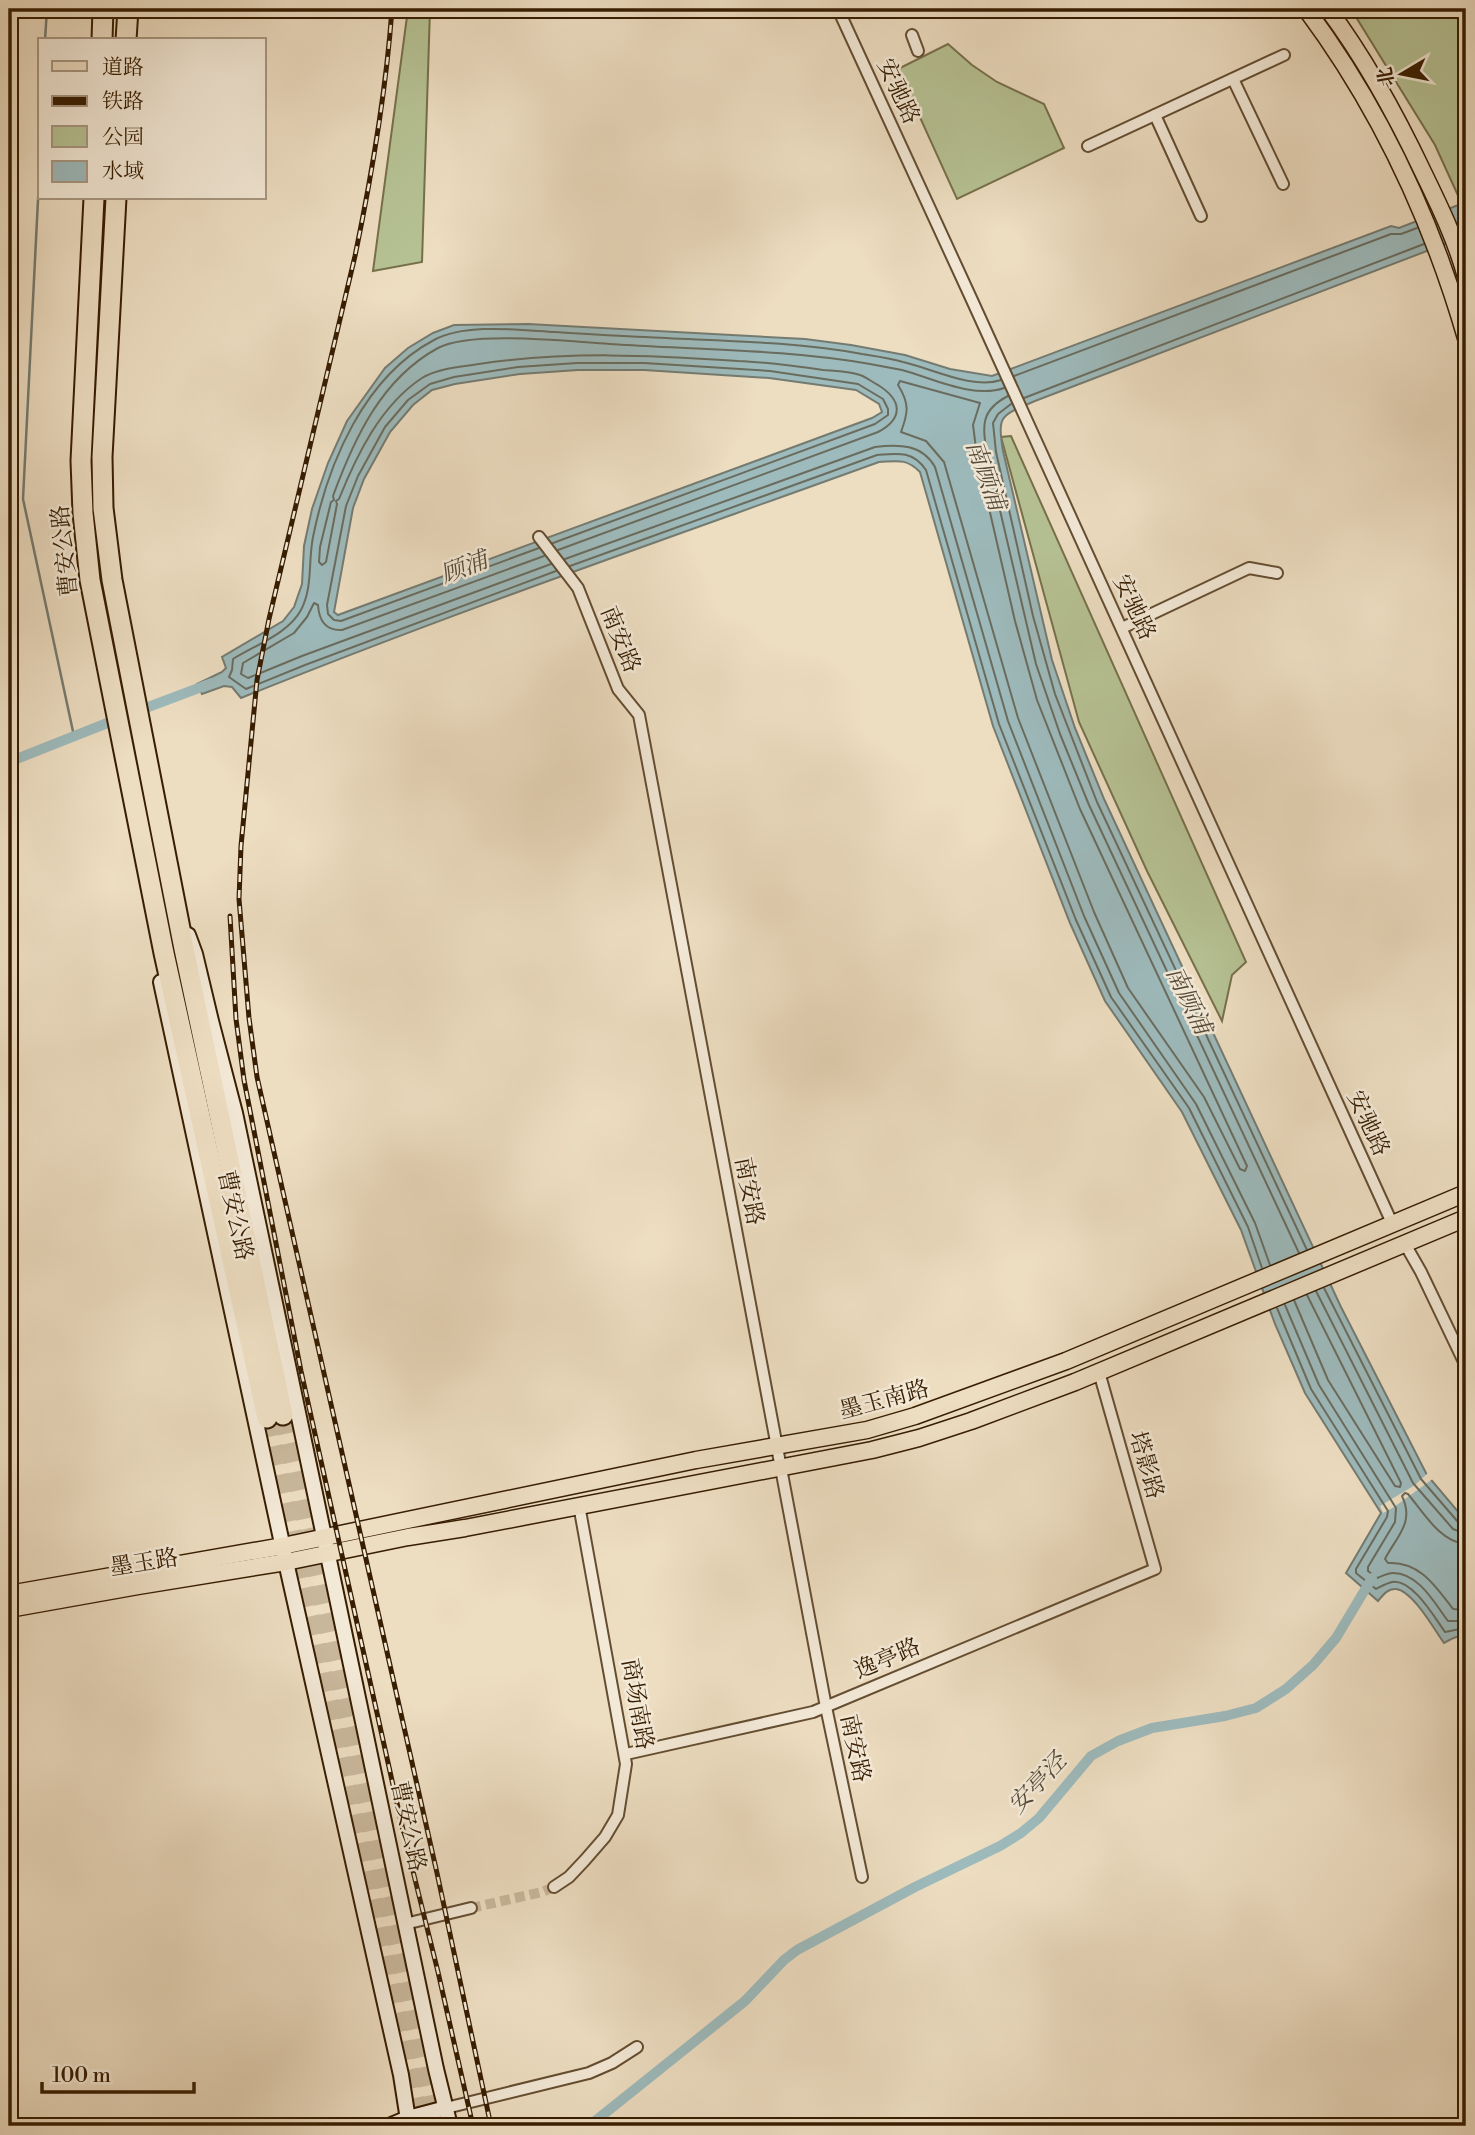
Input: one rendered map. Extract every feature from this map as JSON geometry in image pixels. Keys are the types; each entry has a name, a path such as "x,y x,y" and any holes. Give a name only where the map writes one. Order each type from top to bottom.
{"highway":[{"path":"102,38 103,9"},
{"path":"126,38 128,9"},
{"name":"曹安公路","path":"94,200 82,450 83,513 90,580 152,894 275,1416 112,580 103,508 102,457 116,200"}],"main road":[{"path":"1306,9 1378,121 1437,250 1466,338"},
{"path":"1328,9 1367,66 1441,206 1466,277"},
{"name":"曹安公路","path":"173,892 195,954 235,1113 450,2126"},
{"name":"曹安公路","path":"152,894 156,959 286,1562 401,2075 408,2122"},
{"name":"墨玉南路","path":"283,1546 696,1460 867,1430 928,1412 1066,1361 1466,1193"},
{"name":"墨玉南路","path":"286,1562 872,1450 919,1438 1025,1402 1466,1218"},
{"name":"墨玉路","path":"9,1594 283,1546"},
{"name":"墨玉路","path":"9,1609 286,1562"},
{"path":"389,2126 446,2108"}],"street":[{"name":"安驰路","path":"838,9 1392,1223"},
{"path":"912,35 918,51"},
{"path":"1088,146 1284,55"},
{"path":"1233,79 1283,184"},
{"path":"1155,115 1201,216"},
{"name":"南安路","path":"539,537 578,588 618,689 639,715 825,1707 862,1877"},
{"path":"1122,628 1249,568 1277,573"},
{"path":"1405,1244 1466,1366"},
{"name":"塔影路","path":"1099,1372 1155,1569"},
{"name":"商场南路","path":"554,1887 586,1860 605,1837 618,1815 626,1764 579,1505"},
{"name":"逸亭路","path":"626,1754 813,1712 1155,1569"},
{"path":"405,1924 471,1908"},
{"path":"446,2108 589,2073 638,2047"}],"green space":[{"path":"408,9 430,9 422,262 373,271"},
{"path":"1351,9 1466,9 1466,213 1435,145"},
{"path":"948,44 997,82 1044,104 1064,148 957,199 898,69"},
{"path":"1011,436 1246,962 1232,975 1222,1021 1147,871 1079,722 1001,437"}],"water":[{"name":"南顾浦","path":"1466,202 1466,236 1035,401 1008,414 1001,430 1003,451 1052,660 1075,728 1104,799 1341,1307 1427,1475 1466,1521 1466,1638 1457,1637 1444,1643 1423,1612 1403,1591 1396,1589 1386,1592 1378,1601 1346,1573 1381,1513 1305,1393 1275,1324 1241,1230 1182,1112 1105,1001 1070,923 993,726 920,472 910,464 901,461 879,462 479,606 241,698 232,687 224,686 202,694 197,684 222,672 226,668 222,657 283,621 294,607 302,584 304,546 312,509 328,463 347,421 385,368 408,348 433,333 454,325 528,324 805,339 905,355 950,369 992,376 1391,226 1399,228","holes":["578,370 644,370 769,378 856,390 879,404 882,412 872,418 338,615 334,612 353,508 364,479 390,432 413,405 432,390 520,374"]}],"pier":[{"path":"1429,1472 1434,1478 1383,1513 1380,1506 1415,1485"}],"waterway":[{"path":"45,38 47,9"},
{"path":"38,200 23,499 74,736"},
{"name":"顾浦","path":"135,712 212,683"},
{"name":"顾浦","path":"9,762 120,718"},
{"name":"安亭泾","path":"589,2126 745,2001 797,1950 1021,1833 1039,1818 1091,1756 1118,1741 1152,1728 1256,1708 1286,1689 1313,1665 1336,1638 1372,1578"}],"tunnel":[{"path":"283,1415 436,2126"},
{"path":"267,1418 421,2126"},
{"path":"471,1908 554,1887"}],"railway":[{"path":"392,9 373,164 355,256 257,680 241,846 239,899 257,1077 437,1873 491,2126"},
{"path":"230,916 236,1019 244,1080 301,1371 405,1839 473,2126"}]}
